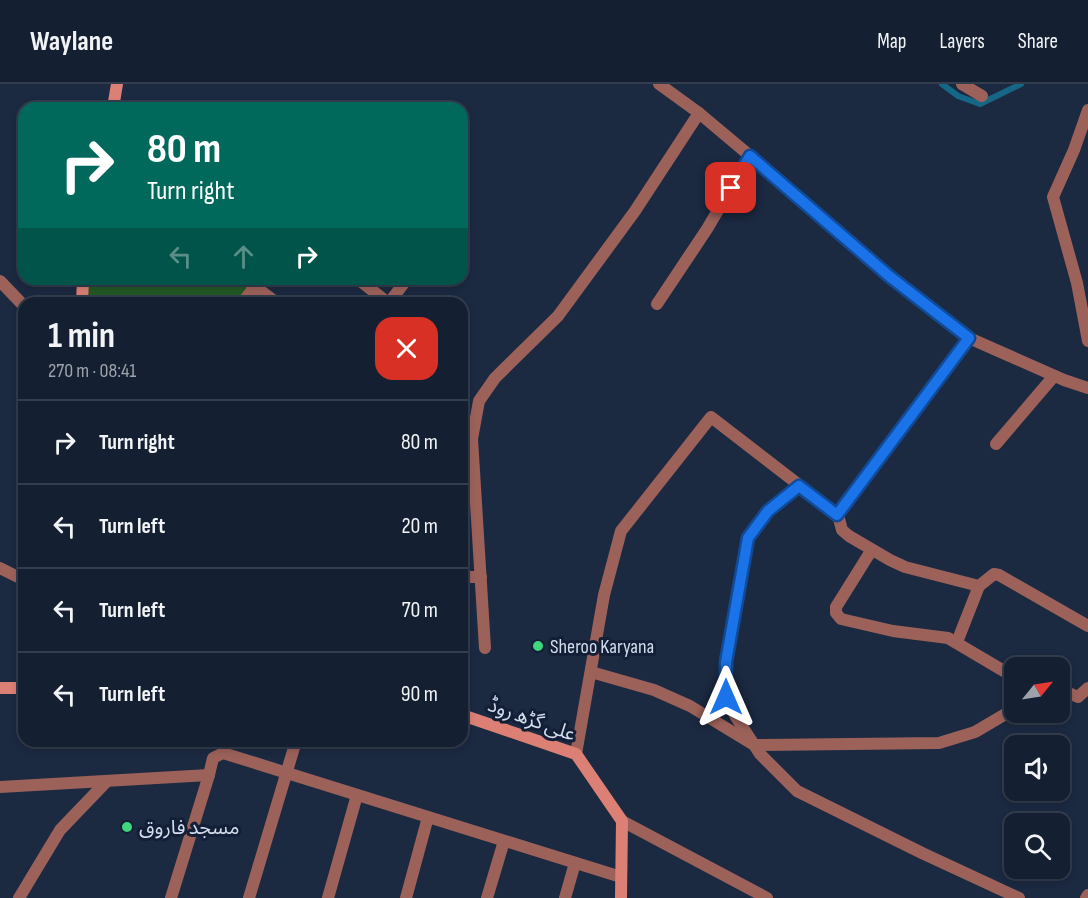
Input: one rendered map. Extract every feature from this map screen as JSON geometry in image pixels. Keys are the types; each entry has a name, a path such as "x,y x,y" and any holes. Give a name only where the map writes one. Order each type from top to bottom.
{"main road":[{"path":"114,102 117,84"},
{"path":"0,688 18,688"},
{"name":"علی گڑھ روڈ","path":"468,717 576,754 622,821"},
{"path":"621,898 622,821"}],"street":[{"path":"659,84 750,156 889,276 969,338 1054,376 1088,388"},
{"path":"962,84 982,96"},
{"path":"1088,110 1074,150 1053,197 1077,284 1088,341"},
{"path":"485,648 473,447 479,401 495,378 558,316 635,211 699,114"},
{"path":"657,304 707,229 750,156"},
{"path":"0,281 18,300"},
{"path":"257,285 271,297"},
{"path":"366,285 380,297"},
{"path":"393,297 403,285"},
{"path":"837,515 969,338"},
{"path":"996,444 1054,376"},
{"path":"576,754 604,595 621,531 711,417 837,515 843,530 871,551 905,567 980,586"},
{"path":"468,443 473,447"},
{"path":"799,486 768,511 748,538 726,662 726,697 736,717 760,753 797,791 1019,898"},
{"path":"468,495 475,494"},
{"path":"871,551 836,607 836,613 842,619 893,632 933,635 957,642 1004,671"},
{"path":"0,568 18,577"},
{"path":"957,642 980,586 994,574 1088,626"},
{"path":"468,577 481,577"},
{"path":"591,672 654,690 690,706 754,745 939,743 975,732 1004,716"},
{"path":"1070,694 1078,697 1088,688"},
{"path":"249,898 294,747"},
{"path":"171,898 213,758 223,753 621,877"},
{"path":"1,788 209,775"},
{"path":"19,898 60,830 107,781"},
{"path":"328,898 357,795"},
{"path":"406,898 428,817"},
{"path":"622,821 767,898"},
{"path":"487,898 504,841"},
{"path":"565,898 575,863"}],"green space":[{"path":"83,285 252,285 255,287 247,297 82,297"}],"waterway":[{"path":"942,84 958,96 980,104 1021,84"}],"place":[{"name":"Sheroo Karyana","path":"538,646"},
{"name":"مسجد فاروق","path":"127,827"}],"route":[{"path":"726,697 726,662 748,538 768,511 799,486 837,515 969,338 889,276 750,156 731,188"}]}
